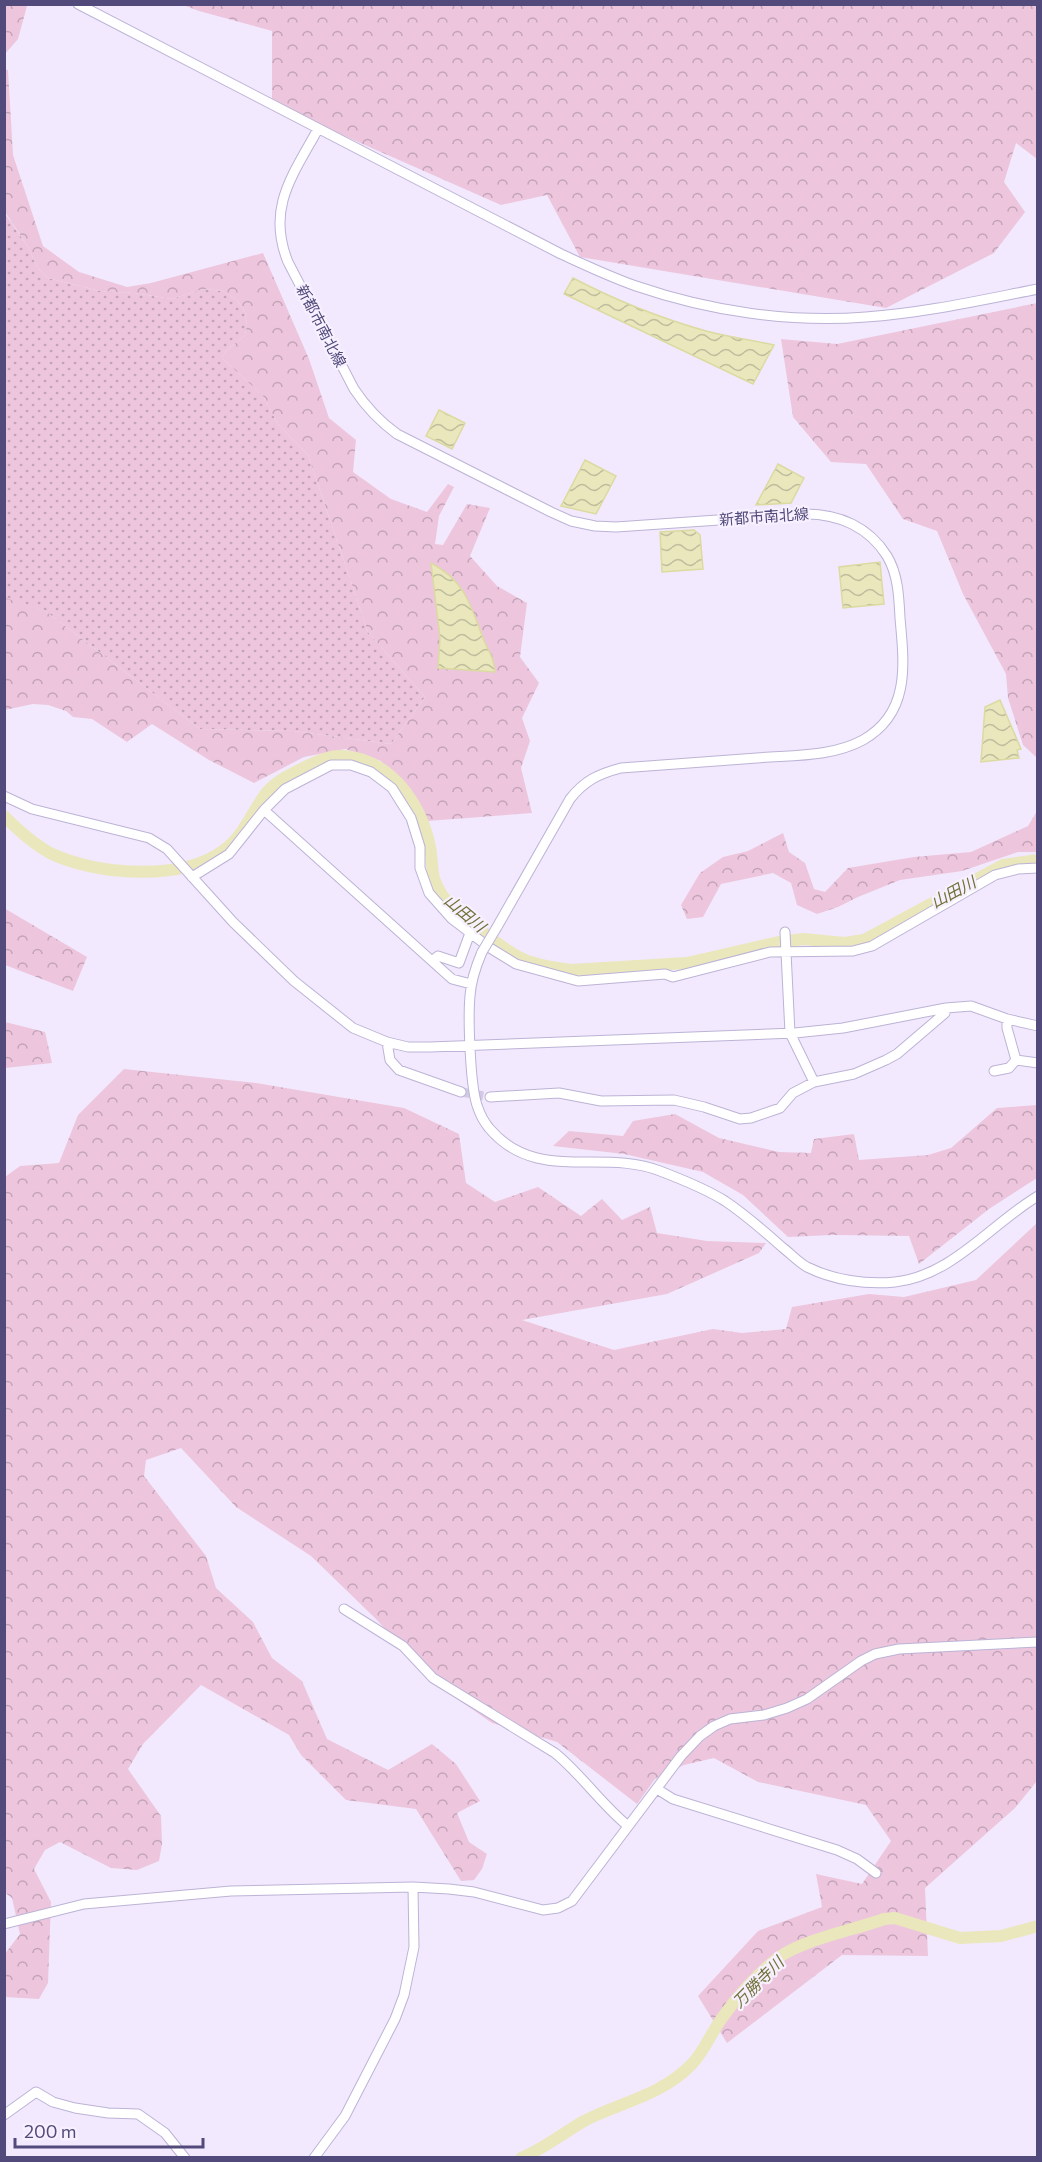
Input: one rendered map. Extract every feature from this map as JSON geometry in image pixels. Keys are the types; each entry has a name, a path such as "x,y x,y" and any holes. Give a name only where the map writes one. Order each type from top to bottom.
{"street":[{"path":"78,4 561,254 635,286 703,305 780,316 836,319 942,308 1038,289"},
{"name":"新都市南北線","path":"318,129 284,196 279,221 281,241 288,262 354,389 366,407 381,422 397,434 551,513 595,526 636,527 806,514 822,514 839,518 856,525 879,546 887,556 897,582 904,674 893,709 876,730 865,739 831,751 621,768 591,778 580,786 570,799 482,952 471,984 471,1045 477,1108 489,1128 511,1147 534,1158 558,1163 595,1161 656,1169 724,1200 806,1266 866,1283 897,1281 924,1275 951,1261 1009,1215 1038,1196"},
{"path":"189,873 229,854 264,810 285,789 331,765 351,765 371,772 392,788 411,818 420,847 420,868 429,892 453,919 516,964 578,981 664,974 673,977 770,952 853,951 872,946 995,876 1018,869 1038,868"},
{"path":"4,796 32,809 149,838 167,849 233,922 294,981 353,1028 387,1042 408,1047 790,1033 843,1028 946,1008 971,1006 1007,1019 1038,1026"},
{"path":"264,810 452,979 471,984"},
{"path":"786,932 790,1033 814,1083"},
{"path":"433,960 438,956 459,963 470,933"},
{"path":"490,1097 559,1093 601,1101 674,1101 704,1107 740,1119 751,1118 780,1108 793,1093 814,1083 854,1074 897,1054 945,1013 946,1008"},
{"path":"1007,1019 1016,1060"},
{"path":"387,1042 390,1060 399,1070 461,1092"},
{"path":"1016,1060 1038,1063"},
{"path":"994,1071 1009,1068 1016,1060"},
{"path":"344,1609 398,1642 432,1678 555,1753 569,1764 610,1811 628,1826"},
{"path":"4,1924 84,1904 231,1891 413,1887 474,1892 543,1910 558,1908 572,1901 681,1756 700,1736 714,1726 730,1719 764,1715 787,1708 807,1699 861,1661 875,1654 899,1649 1038,1642"},
{"path":"657,1789 673,1799 837,1850 857,1859 876,1873"},
{"path":"314,2157 345,2116 395,2019 404,1995 414,1947 413,1887"},
{"path":"4,2115 36,2092 53,2102 75,2108 108,2114 138,2114 165,2133 185,2157"}],"green space":[{"path":"5,4 27,6 18,39 5,54"},
{"path":"183,5 1037,5 1037,159 1016,143 1004,182 1025,212 994,253 886,308 580,257 547,195 501,205 272,104 272,31"},
{"path":"4,69 8,70 13,155 43,246 79,272 127,287 151,283 263,253 309,359 329,418 356,440 353,472 391,499 427,512 448,484 454,487 439,516 435,544 443,545 467,504 490,508 470,556 497,586 527,603 520,657 539,683 522,718 530,741 521,768 532,813 428,821 381,761 345,749 304,757 254,783 209,760 152,724 127,742 92,719 73,717 66,711 48,705 33,704 5,710 5,598 44,610 200,729 293,731 391,744 425,697 368,632 308,455 278,424 263,396 222,358 225,352 245,335 247,325 245,312 237,300 223,291 203,289 172,299 100,291 48,278 38,268 28,247 5,212"},
{"path":"4,212 28,247 38,268 48,278 100,291 172,299 203,289 223,291 237,300 245,312 247,325 245,335 225,352 222,358 263,396 278,424 308,455 368,632 425,697 391,744 293,731 200,729 44,610 5,600"},
{"path":"1038,303 1037,758 1023,745 1008,698 1006,674 963,594 937,531 903,519 866,464 831,462 793,417 781,339 837,344"},
{"path":"1037,811 1037,852 1018,852 962,871 900,880 817,914 797,905 791,883 773,873 721,884 703,917 687,919 681,905 700,873 723,857 748,851 783,833 789,852 805,863 814,889 825,892 848,868 914,857 971,852 1028,826"},
{"path":"4,908 87,957 73,991 5,965"},
{"path":"5,1022 45,1032 52,1063 5,1068"},
{"path":"124,1069 256,1083 404,1108 459,1134 466,1183 495,1202 538,1187 581,1216 602,1199 622,1220 650,1207 657,1233 707,1241 766,1243 759,1253 667,1294 522,1320 614,1350 713,1329 742,1333 786,1329 792,1307 869,1294 904,1297 976,1280 1037,1223 1037,1781 1015,1808 925,1888 928,1956 842,1955 727,2043 698,1996 758,1931 822,1907 816,1874 862,1884 891,1841 866,1805 758,1782 714,1758 684,1765 655,1779 637,1804 557,1742 492,1723 430,1680 377,1620 311,1556 236,1507 181,1448 146,1460 144,1476 206,1556 216,1588 253,1622 272,1658 302,1681 327,1739 388,1770 432,1744 456,1764 480,1801 457,1813 469,1842 487,1854 482,1869 474,1880 461,1881 416,1809 346,1800 301,1755 289,1735 201,1685 143,1744 128,1769 161,1816 162,1844 159,1861 137,1870 111,1868 60,1842 45,1850 34,1869 51,1902 48,1983 39,1999 5,1997 4,1955 20,1934 12,1898 4,1892 5,1177 20,1166 59,1163 78,1115"},
{"path":"1037,1105 1037,1178 989,1209 919,1264 909,1236 788,1237 743,1195 703,1172 624,1154 553,1146 569,1131 623,1136 633,1121 675,1114 719,1138 779,1152 811,1153 814,1139 854,1134 859,1160 928,1155 951,1148 997,1108"}],"water":[{"path":"573,278 621,301 672,320 714,333 774,345 753,384 564,294"},
{"path":"439,410 465,423 452,449 426,436"},
{"path":"585,460 616,476 596,514 561,506"},
{"path":"778,464 804,478 791,503 756,505"},
{"path":"694,530 700,535 703,569 662,572 660,532"},
{"path":"880,562 884,604 843,608 839,567"},
{"path":"431,563 452,578 465,594 492,657 495,672 438,668 440,638"},
{"path":"1000,700 1021,749 1017,750 1019,758 981,762 985,707"}],"waterway":[{"name":"山田川","path":"4,816 37,845 69,860 114,870 162,871 206,860 224,850 237,838 267,792 286,777 330,757 343,756 360,759 376,765 389,775 411,800 426,831 435,882 447,901 490,938 512,953 537,964 571,970 687,963 779,942 804,939 844,943 864,940 1003,865 1038,860"},
{"name":"万勝寺川","path":"521,2158 546,2146 584,2121 654,2091 680,2075 697,2059 722,2018 748,1986 778,1958 800,1946 884,1919 895,1918 960,1938 1001,1936 1038,1926"}],"tunnel":[{"path":"461,1092 490,1097"}]}
